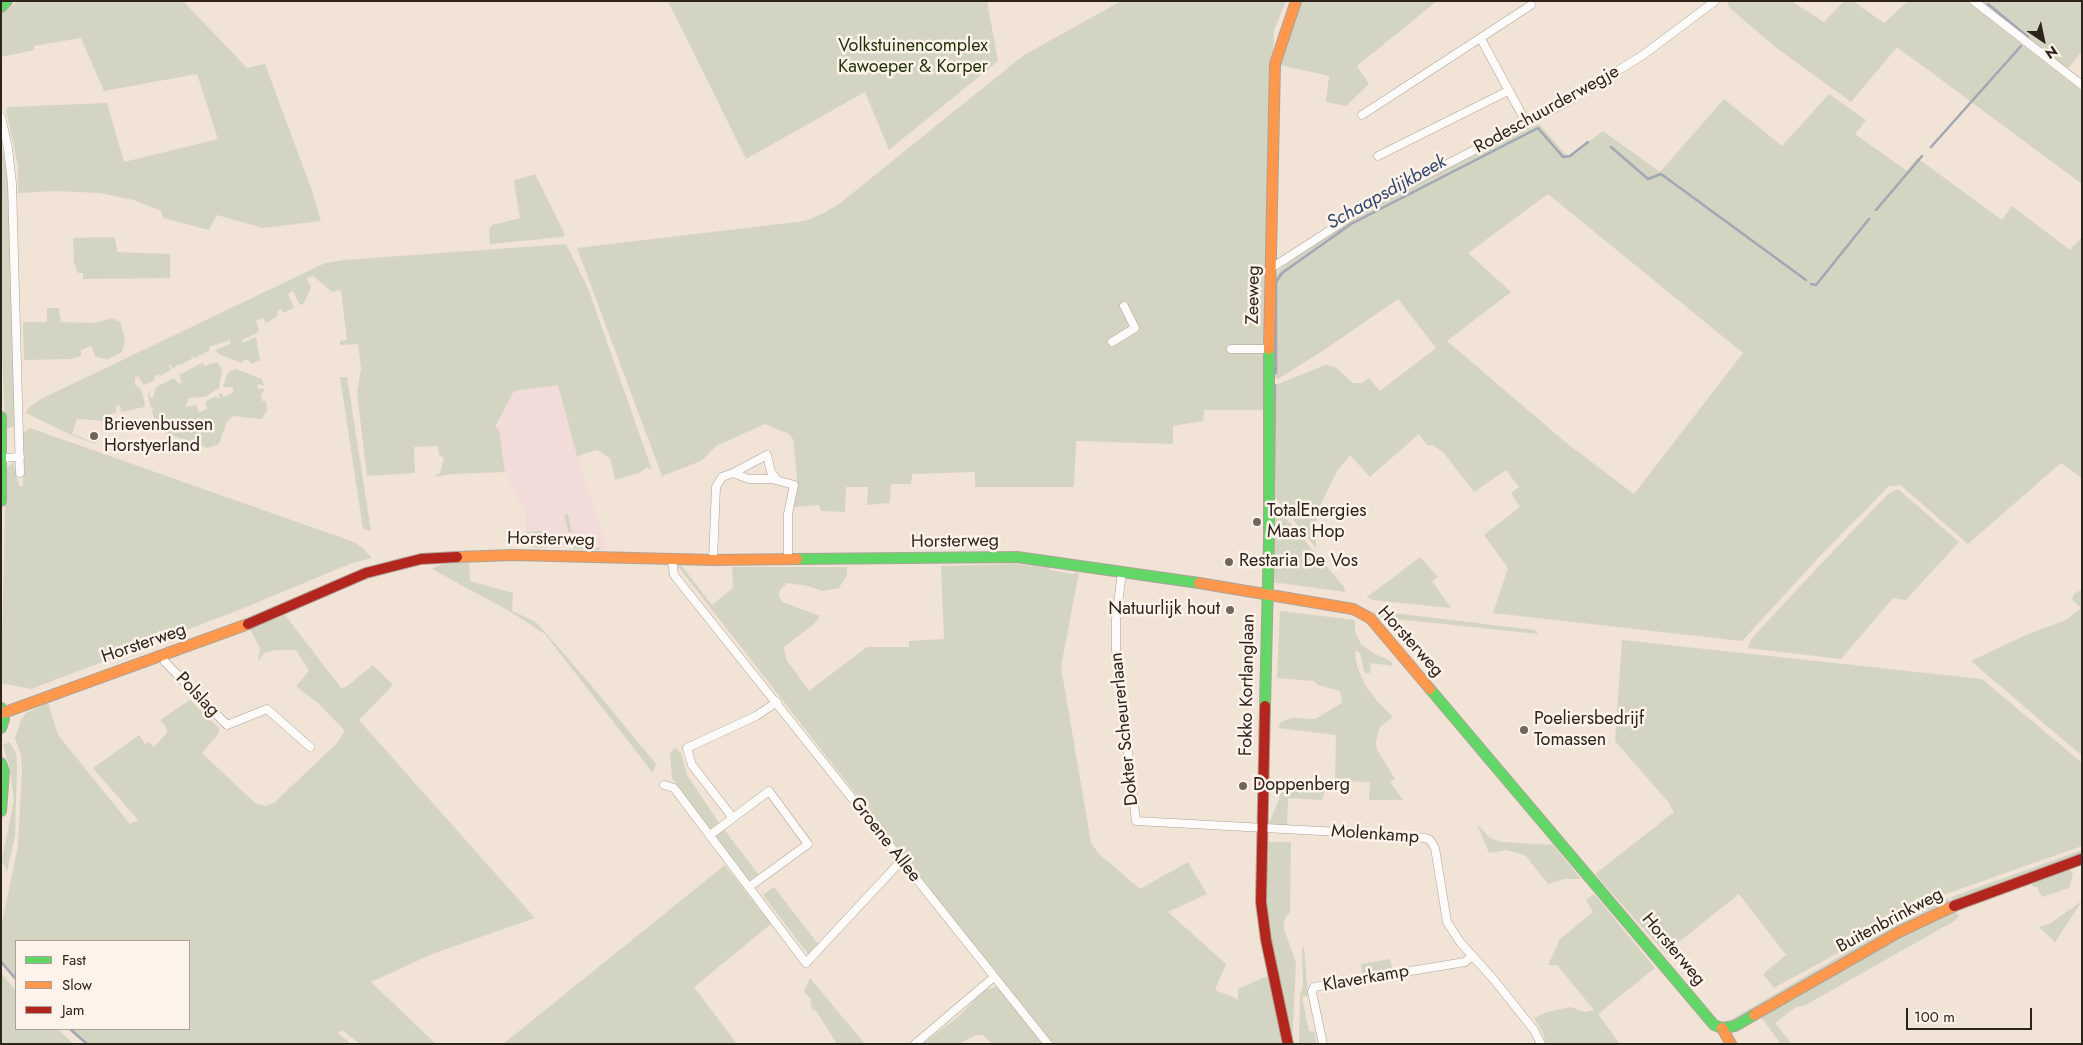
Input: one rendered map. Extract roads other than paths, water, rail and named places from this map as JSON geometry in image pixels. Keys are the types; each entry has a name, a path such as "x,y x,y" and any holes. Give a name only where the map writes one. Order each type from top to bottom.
{"main road":[{"path":"1,7 7,1"},
{"name":"Zeeweg","path":"1267,594 1270,269 1275,64 1296,1"},
{"path":"1,417 1,501"},
{"name":"Horsterweg","path":"2,711 265,618 366,573 421,560 513,555 672,560 1017,558 1267,594 1353,609 1370,618 1714,1025 1722,1028 1731,1044"},
{"name":"Fokko Kortlanglaan","path":"1267,594 1261,902 1266,940 1288,1044"},
{"path":"1,728 2,711"},
{"path":"1,763 4,772 1,811"},
{"name":"Buitenbrinkweg","path":"1722,1028 1735,1026 1898,932 1940,912 2082,859"}],"street":[{"name":"Rodeschuurderwegje","path":"1270,269 1372,203 1527,124 1643,55 1715,1"},
{"path":"1974,1 2082,85"},
{"path":"1362,115 1531,5"},
{"path":"1481,39 1527,124"},
{"path":"1378,156 1508,91"},
{"path":"1,117 8,148 13,193 20,473"},
{"path":"1112,342 1135,328 1124,306"},
{"path":"1231,349 1269,349"},
{"path":"713,560 716,487 722,477 767,455 771,472 777,480"},
{"path":"2,458 20,457"},
{"path":"733,473 749,479 777,480 794,485 788,514 788,560"},
{"name":"Groene Allee","path":"672,560 674,574 1048,1044"},
{"name":"Dokter Scheurerlaan","path":"1122,572 1116,619 1116,650 1135,818 1140,822 1262,829"},
{"name":"Polslag","path":"163,655 166,662 226,725 267,709 310,747"},
{"path":"733,818 692,765 688,748 690,745 756,716 777,702"},
{"path":"664,785 674,788 806,963 901,861"},
{"path":"710,835 769,791 808,844 750,887"},
{"name":"Molenkamp","path":"1262,829 1339,832 1425,838 1430,840 1435,848 1447,922 1472,956 1495,981 1534,1030 1541,1044"},
{"name":"Klaverkamp","path":"1323,1044 1312,992 1314,987 1465,962 1472,956"},
{"path":"915,1044 994,977"}],"waterway":[{"name":"Schaapsdijkbeek","path":"1988,4 2028,37"},
{"name":"Schaapsdijkbeek","path":"1931,147 2021,46"},
{"name":"Schaapsdijkbeek","path":"1276,373 1276,282 1282,273 1351,224 1538,128 1563,157 1570,156 1588,142"},
{"name":"Schaapsdijkbeek","path":"1611,147 1648,179 1661,174 1806,280"},
{"name":"Schaapsdijkbeek","path":"1876,210 1922,156"},
{"name":"Schaapsdijkbeek","path":"1811,284 1816,285 1869,219"},
{"name":"Schaapsdijkbeek","path":"1274,478 1275,385"},
{"path":"2,963 15,978"},
{"path":"71,1030 87,1044"}],"place":[{"name":"Brievenbussen Horstyerland","path":"94,436"},
{"name":"TotalEnergies Maas Hop","path":"1257,522"},
{"name":"Restaria De Vos","path":"1229,562"},
{"name":"Natuurlijk hout","path":"1230,610"},
{"name":"Poeliersbedrijf Tomassen","path":"1524,730"},
{"name":"Doppenberg","path":"1243,786"}],"park label":[{"name":"Volkstuinencomplex Kawoeper & Korper","path":"913,57"}]}
